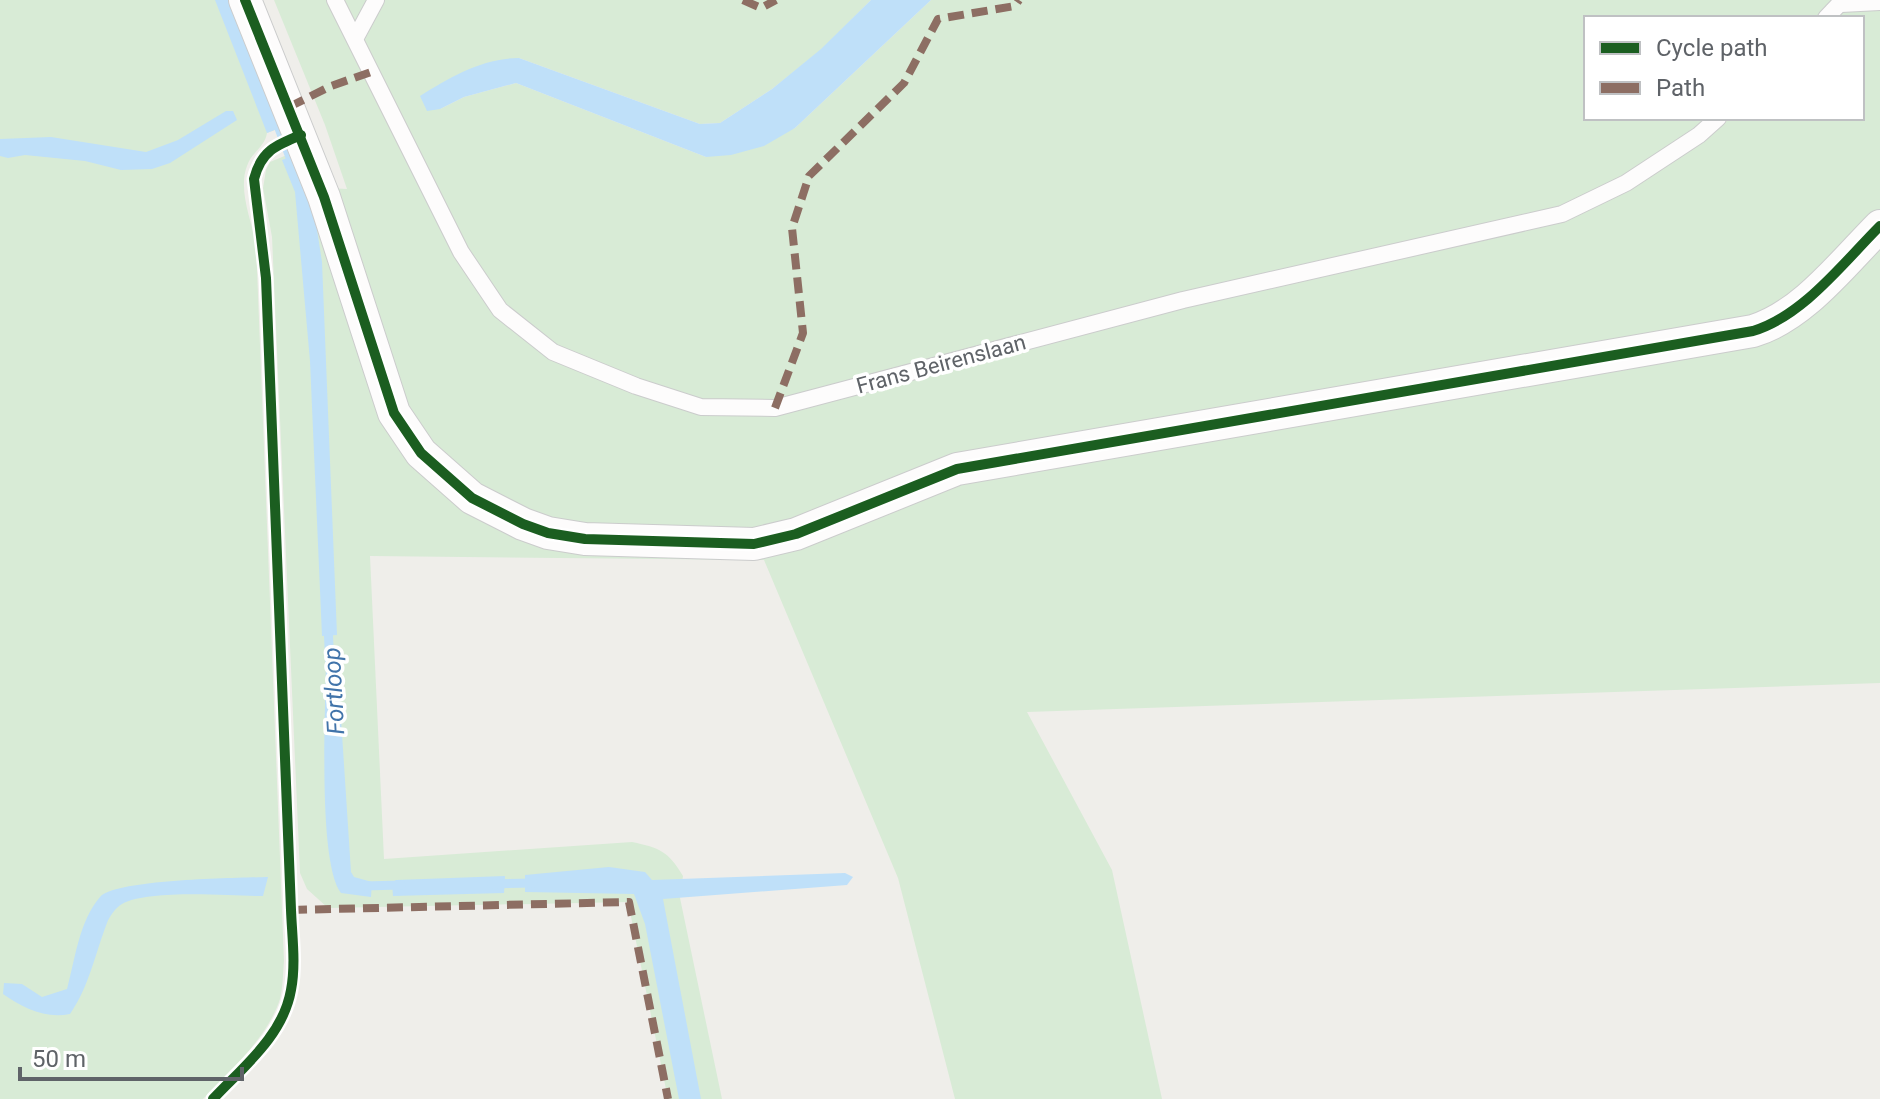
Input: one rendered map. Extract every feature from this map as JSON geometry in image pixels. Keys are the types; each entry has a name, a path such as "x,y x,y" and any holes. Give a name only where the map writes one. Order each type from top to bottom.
{"street":[{"path":"245,0 324,197 394,413 421,453 472,498 548,533 585,539 754,544 796,534 957,469 1753,331 1773,325 1794,312 1880,226"}],"lane":[{"name":"Frans Beirenslaan","path":"335,0 461,252 500,310 553,352 636,386 701,407 775,408 1183,300 1562,214 1626,183 1699,135 1716,120"},
{"path":"355,39 376,0"},
{"path":"1842,2 1880,2"}],"green space":[{"path":"0,0 234,0 285,126 267,133 249,161 244,184 256,243 283,980 280,999 267,1027 203,1099 0,1099"},
{"path":"274,0 871,0 821,50 772,89 720,123 700,124 519,58 440,109 464,97 516,83 706,157 795,128 931,0 1880,0 1880,683 1027,712 1112,870 1162,1099 955,1099 898,878 764,560 370,556 384,859 632,842 668,856 683,876 680,898 722,1099 668,1099 628,902 328,908 307,889 300,873 272,237 263,188 270,162 294,152 309,187 347,189 325,125"}],"water":[{"path":"215,0 234,0 285,126 267,133"},
{"path":"871,0 931,0 795,128 764,146 731,155 706,157 516,83 427,111 420,96 480,65 519,58 700,124 720,123 772,89 821,49"},
{"path":"226,111 233,111 237,120 170,163 152,169 121,170 85,161 25,155 0,156 0,139 51,137 146,152 178,140"},
{"path":"295,155 316,223 322,262 337,635 322,636 310,361 295,192 282,160"},
{"path":"326,657 337,657 351,872 354,877 372,882 371,897 341,893 333,876 326,817"},
{"path":"609,867 645,872 652,880 845,873 853,877 847,885 663,899 701,1099 679,1099 645,924 634,894 525,892 525,875"},
{"path":"505,876 504,893 393,896 392,883 396,880"},
{"path":"268,877 263,896 151,896 120,905 108,921 87,982 70,1014 52,1015 35,1011 3,994 4,983 22,984 42,997 67,989 87,917 100,897 111,891 152,883"}],"waterway":[{"name":"Fortloop","path":"275,118 294,168"},
{"name":"Fortloop","path":"328,624 330,669"},
{"name":"Fortloop","path":"492,884 533,883"},
{"name":"Fortloop","path":"364,886 401,885"}],"marked path":[{"path":"743,0 761,8 776,0"},
{"path":"775,408 803,333 792,228 809,176 904,83 938,19 1015,6 1019,0"},
{"path":"289,107 331,86 371,72"},
{"path":"291,910 629,902 668,1099"}],"cycle path":[{"path":"245,0 324,197 394,413 421,453 472,498 523,524 548,533 585,539 754,544 796,534 957,469 1753,331 1771,324 1805,301 1880,226"},
{"path":"213,1099 271,1036 287,1007 292,980 266,278 254,179 265,155 301,135"}]}
